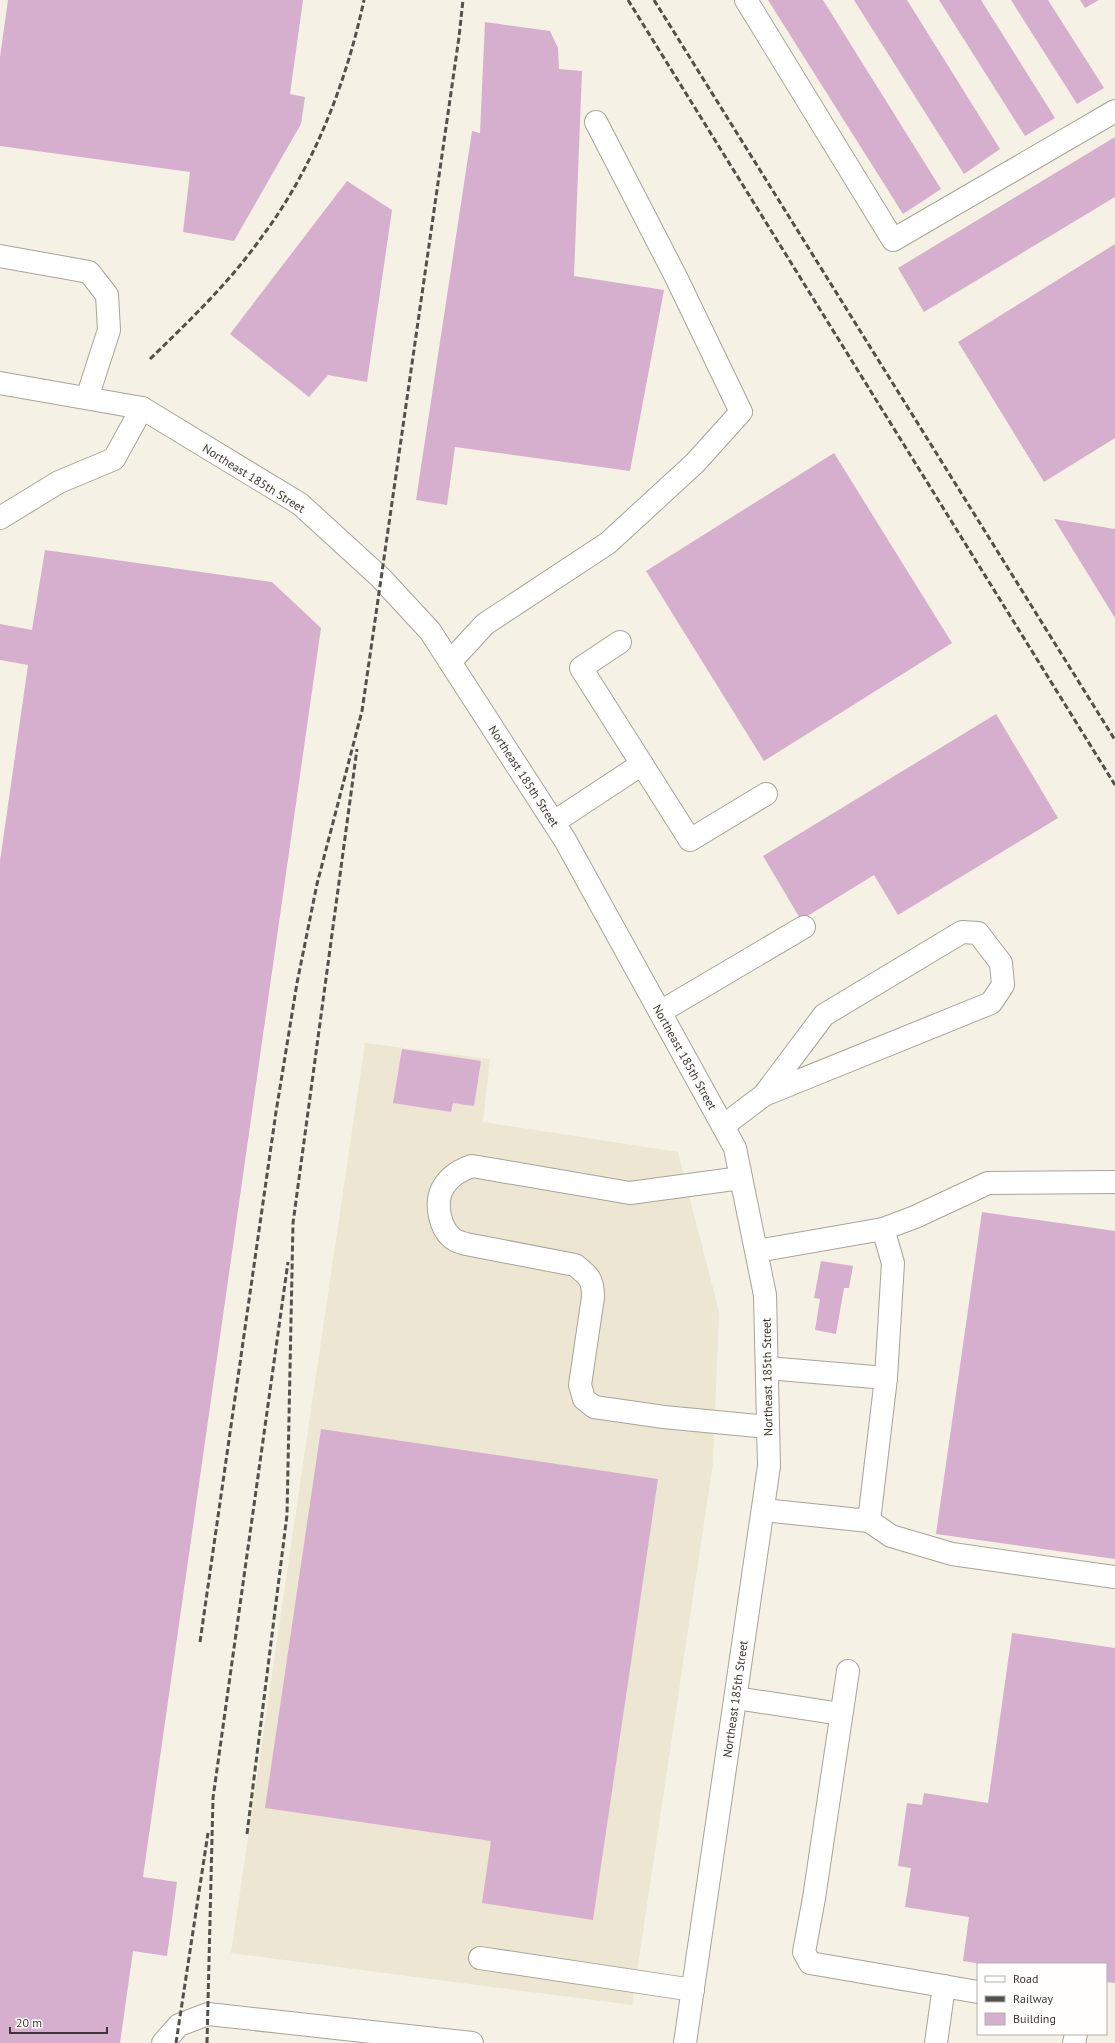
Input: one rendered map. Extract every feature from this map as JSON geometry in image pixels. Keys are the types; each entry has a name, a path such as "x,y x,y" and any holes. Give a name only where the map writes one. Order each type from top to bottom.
{"street":[{"path":"746,0 893,240 1115,111"},
{"path":"450,662 485,624 608,543 695,463 740,412 675,275 596,122"},
{"path":"0,256 89,272 107,295 109,330 87,398"},
{"name":"Northeast 185th Street","path":"0,383 142,408 300,504 381,578 430,631 566,840 735,1148 765,1295 769,1466 685,2043"},
{"path":"0,518 59,482 114,459 142,408"},
{"path":"620,642 581,668 690,840 766,794"},
{"path":"554,822 642,764"},
{"path":"660,1012 804,927"},
{"path":"723,1126 764,1095 991,1003 1003,985 1000,963 978,933 962,932 824,1015 764,1095"},
{"path":"741,1178 630,1193 472,1166 460,1170 443,1187 439,1203 441,1220 446,1232 454,1240 466,1244 575,1265 585,1273 593,1283 593,1297 580,1385 584,1399 594,1407 664,1418 768,1427"},
{"path":"757,1251 883,1229 915,1217 988,1183 1115,1182"},
{"path":"869,1520 886,1378 893,1263 883,1229"},
{"path":"767,1368 886,1378"},
{"path":"763,1510 869,1520 891,1536 952,1554 1115,1577"},
{"path":"848,1671 814,1898 804,1952 810,1963 977,1992"},
{"path":"736,1698 841,1714"},
{"path":"480,1958 693,1990"},
{"path":"936,2043 944,1986"},
{"path":"163,2043 179,2024 208,2014 472,2043"}],"shaded area":[{"path":"365,1043 490,1059 483,1122 678,1152 719,1312 713,1463 632,2005 231,1953"}],"building":[{"path":"8,0 303,0 290,94 305,97 301,124 234,241 183,232 190,172 0,146 0,57"},
{"path":"768,0 823,0 941,189 903,214"},
{"path":"854,0 907,0 1000,149 964,174"},
{"path":"939,0 981,0 1055,118 1025,136"},
{"path":"1011,0 1048,0 1104,88 1077,104"},
{"path":"1080,0 1099,0 1085,8"},
{"path":"485,22 550,31 558,48 559,69 582,71 574,276 664,290 630,471 455,447 447,505 416,500 472,131 480,133"},
{"path":"1115,137 1115,197 924,312 898,268"},
{"path":"347,181 392,210 367,382 328,375 309,397 230,334"},
{"path":"1115,244 1115,438 1044,482 958,342"},
{"path":"834,453 952,643 764,761 646,571"},
{"path":"1054,519 1115,529 1115,618"},
{"path":"45,550 272,582 321,628 143,1877 177,1882 167,1956 133,1951 120,2043 0,2043 0,861 28,665 0,660 0,624 32,630"},
{"path":"996,714 1058,818 898,915 874,875 801,920 763,856"},
{"path":"402,1049 481,1061 474,1106 453,1103 451,1112 393,1103"},
{"path":"982,1212 1115,1231 1115,1559 936,1534"},
{"path":"821,1261 853,1266 849,1288 844,1288 836,1334 815,1330 820,1299 814,1298"},
{"path":"321,1429 658,1479 593,1920 482,1903 491,1841 265,1808"},
{"path":"1012,1633 1115,1648 1115,1983 1107,1982 1107,1963 977,1963 963,1961 969,1917 905,1907 911,1868 898,1866 907,1803 922,1805 924,1793 988,1803"}],"railway":[{"path":"150,359 236,271 280,211 312,155 325,125 348,63 364,0"},
{"path":"200,1642 276,1112 297,983 317,884 362,711 459,37 463,0"},
{"path":"628,0 1115,785"},
{"path":"654,0 1115,740"},
{"path":"247,1834 287,1515 293,1223 357,749"},
{"path":"207,2043 213,1798 288,1262"},
{"path":"176,2043 208,1833"}]}
